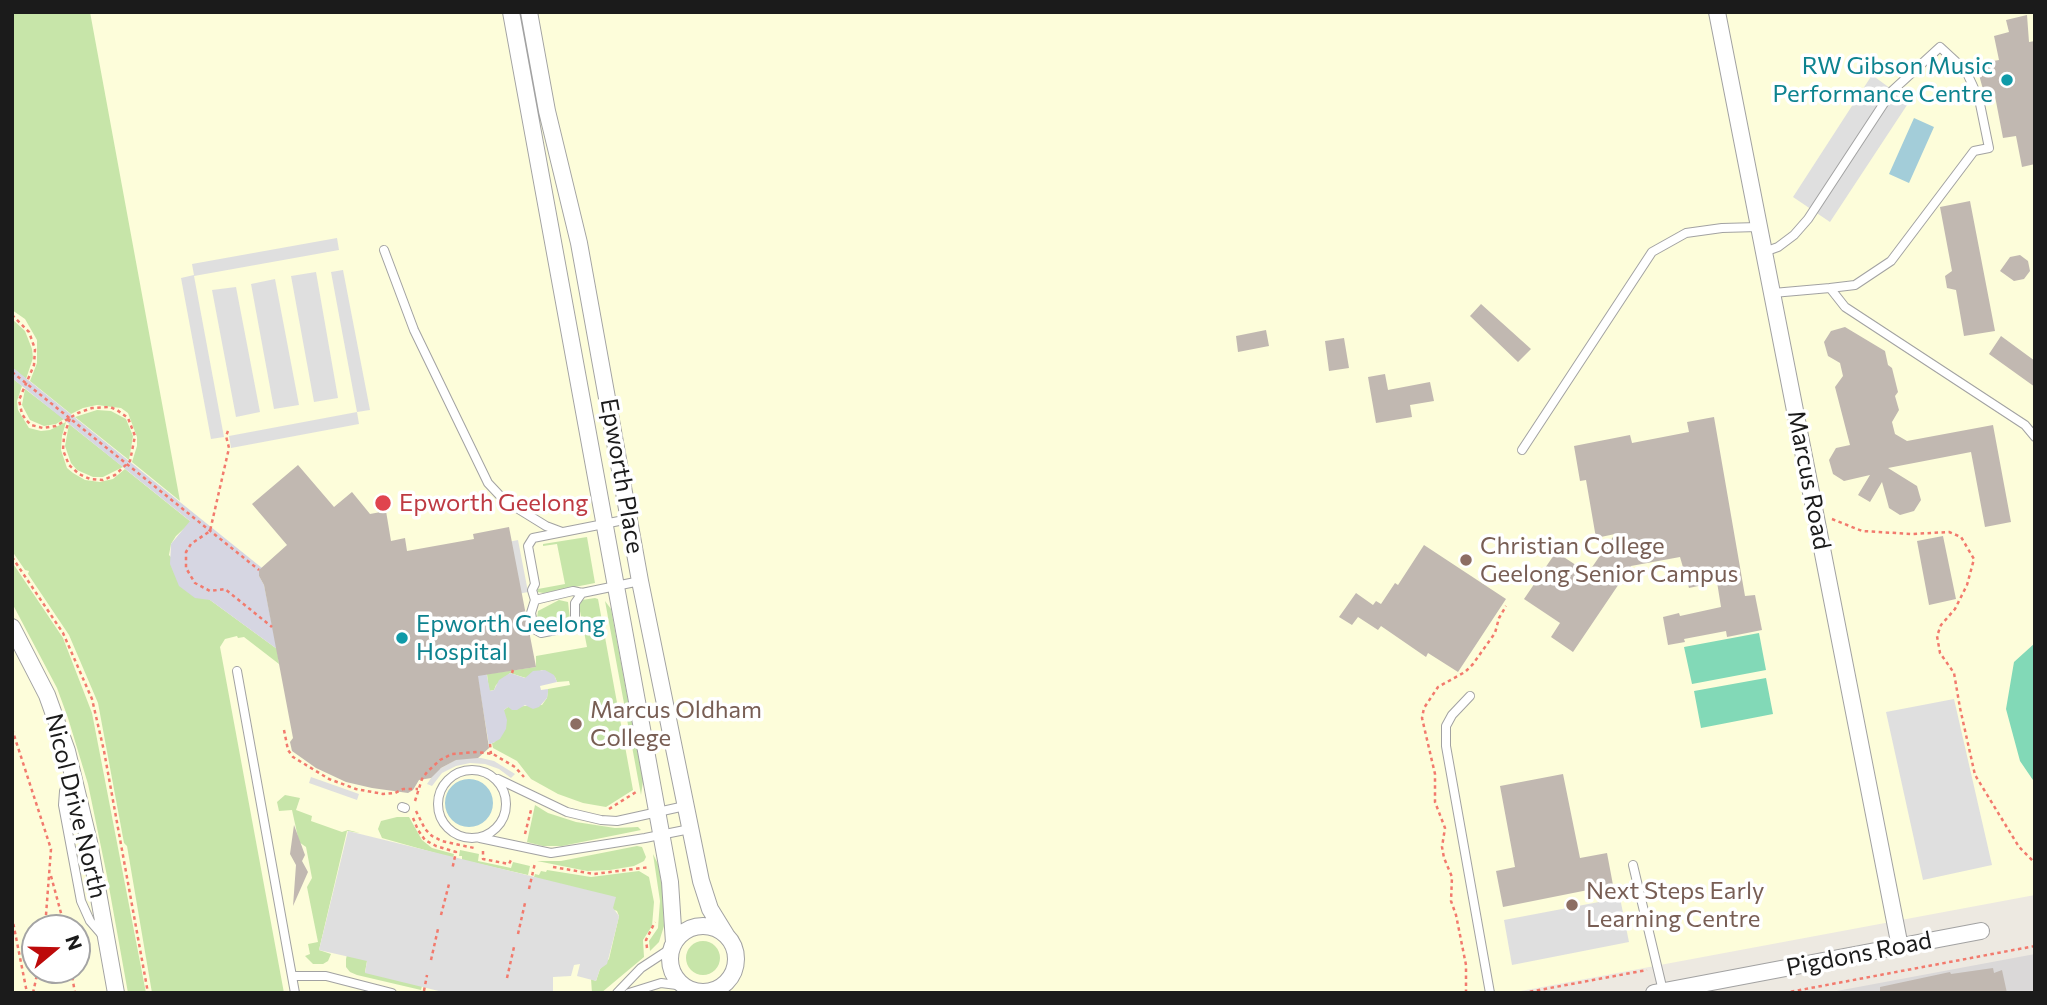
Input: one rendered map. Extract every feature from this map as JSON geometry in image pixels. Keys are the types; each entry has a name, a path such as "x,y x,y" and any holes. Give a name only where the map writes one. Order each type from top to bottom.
{"street":[{"name":"Epworth Place","path":"511,12 661,835 672,901 673,945"},
{"name":"Epworth Place","path":"529,12 547,111 579,243 640,581 685,806 704,892 716,922 726,935"},
{"name":"Marcus Road","path":"1717,12 1899,947"},
{"name":"Nicol Drive North","path":"12,627 50,703 72,770 91,851 116,993"},
{"path":"731,993 735,968 735,950 726,935 710,926 698,926 687,930 673,945 670,958 672,969 688,989 703,992 714,990 727,982 735,968"},
{"name":"Pigdons Road","path":"1658,992 1981,931"},
{"path":"109,993 112,973"}],"lane":[{"path":"1764,252 1778,247 1808,219 1892,91 1940,47 1966,71 1979,99 1989,148 1974,151 1891,261 1855,285 1773,293"},
{"path":"1522,450 1652,252 1686,233 1758,227"},
{"path":"384,250 415,330 488,482 504,500 562,533"},
{"path":"1830,288 1845,307 2025,425 2035,437"},
{"path":"582,593 575,603 575,626 541,633 534,629 531,613 535,600 532,590 535,584 528,547 533,538 629,519"},
{"path":"535,600 640,581"},
{"path":"237,671 295,993"},
{"path":"1470,696 1452,715 1446,726 1446,746 1490,993"},
{"path":"492,776 505,795 506,806 498,826 490,834 469,839 449,830 438,810 438,799 449,778 458,772 470,770 482,771 567,812 585,817 617,821 685,806"},
{"path":"480,838 551,853 690,829"},
{"path":"1633,865 1658,992"},
{"path":"617,993 641,968 673,945"},
{"path":"292,976 326,976 392,993"},
{"path":"629,993 661,983 688,989"}],"path":[{"path":"12,315 29,332 35,349 34,365 19,403 22,414 30,425 50,428 84,410 110,407 128,418 135,436 134,450 128,464 115,475 103,480 84,477 74,471 63,450 70,418"},
{"path":"12,372 259,570"},
{"path":"228,431 226,436 229,448 210,531 191,544 186,552 186,568 195,583 210,591 225,589 272,627"},
{"path":"1817,520 1829,518 1862,531 1912,534 1949,532 1961,537 1973,559 1967,585 1955,609 1941,625 1937,636 1940,653 1954,673 1959,708 1975,775 2019,847 2035,863"},
{"path":"12,556 63,633 92,699 148,993"},
{"path":"1466,993 1466,965 1457,915 1451,901 1452,877 1442,847 1445,828 1435,802 1435,774 1422,718 1424,708 1438,687 1465,672 1473,664 1495,633 1506,606"},
{"path":"12,729 51,844 46,914"},
{"path":"284,730 288,750 293,757 329,779 356,789 383,794 403,789 418,789"},
{"path":"490,744 491,754"},
{"path":"415,798 412,805 413,816 418,830 425,840 456,852 452,870"},
{"path":"523,842 533,803"},
{"path":"648,858 651,873"},
{"path":"528,889 535,863"},
{"path":"50,873 61,914"},
{"path":"441,915 449,884"},
{"path":"518,934 525,903"},
{"path":"647,953 646,940 655,927 656,916"},
{"path":"12,917 27,993"},
{"path":"431,960 438,929"},
{"path":"1784,993 2035,946"},
{"path":"507,978 514,947"},
{"path":"1523,993 1647,970"},
{"path":"424,991 427,975"}],"shaded area":[{"path":"12,12 2035,12 2035,895 1510,993 12,993"},
{"path":"1872,75 1909,102 1830,222 1793,197"},
{"path":"337,238 339,250 194,276 224,437 211,439 181,278 194,275 192,264"},
{"path":"343,270 370,410 357,412 331,272"},
{"path":"316,272 338,398 314,402 291,276"},
{"path":"275,279 299,405 274,409 251,284"},
{"path":"236,287 260,412 236,417 212,290"},
{"path":"12,367 262,568 259,576 264,585 277,649 210,600 195,598 179,586 170,564 171,544 190,521 12,378"},
{"path":"357,412 359,424 231,448 229,436"},
{"path":"518,540 528,592 518,594 508,542"},
{"path":"485,666 490,691 494,690 499,680 510,673 525,678 533,671 545,670 554,675 557,682 540,686 541,690 548,689 548,692 547,698 539,707 533,709 525,705 517,710 508,707 504,710 506,729 500,739 489,745 476,668"},
{"path":"1954,699 1992,865 1923,880 1886,712"},
{"path":"459,758 494,761 515,774 511,778 499,769 470,763 442,773 432,786 427,784 436,771"},
{"path":"311,777 359,794 357,800 309,783"},
{"path":"348,831 616,897 613,908 619,916 607,964 600,969 596,981 577,976 580,964 574,965 571,976 553,977 553,992 447,993 365,973 367,961 319,950"},
{"path":"1620,898 1629,942 1512,965 1504,920"},
{"path":"2035,954 2035,989 2030,993 1826,993"}],"green space":[{"path":"12,12 90,12 180,501 132,462 137,437 128,413 121,408 97,405 71,414 30,381 37,363 37,340 25,319 12,310"},
{"path":"12,319 25,331 32,349 33,358 26,379 12,367"},
{"path":"12,378 22,386 17,401 18,410 29,428 50,430 66,422 61,450 67,468 73,473 85,480 100,482 113,479 125,469 191,522 176,536 169,555 210,600 277,649 279,664 244,637 225,639 220,647 284,993 152,993 127,846 124,843 98,703 69,635 28,574 29,571 25,570 12,551"},
{"path":"25,389 64,419 44,426 30,420 22,405"},
{"path":"97,410 111,411 126,419 133,436 129,460 75,417"},
{"path":"69,424 123,467 103,477 93,477 77,470 71,463 65,446"},
{"path":"587,537 595,583 537,592 538,589 565,584 557,544 543,544"},
{"path":"12,562 63,638 92,713 146,993 128,993 88,784 57,688 12,603"},
{"path":"598,599 633,790 606,807 583,803 558,794 531,779 517,761 493,748 492,743 495,742 504,710 508,707 542,705 547,698 548,689 570,685 569,681 557,682 555,677 542,670 526,678 510,673 494,690 489,691 487,674 536,667 536,656 587,647 579,606 582,600"},
{"path":"559,600 568,602 570,619 550,625 541,624 537,618 538,611"},
{"path":"605,601 611,609 643,781 641,795"},
{"path":"1759,633 1766,670 1692,684 1684,647"},
{"path":"2035,643 2035,783 2020,761 2006,709 2014,662"},
{"path":"1766,678 1773,714 1701,728 1694,691"},
{"path":"285,795 300,798 296,810 312,816 311,821 342,832 348,830 360,833 347,831 319,950 331,954 323,964 313,964 305,956 310,954 308,944 318,942 307,887 312,878 306,847 299,842 292,810 279,811 277,802"},
{"path":"535,805 548,813 576,822 615,828 638,827 641,830 562,846 543,846 527,842"},
{"path":"409,817 422,840 432,848 454,854 453,858 382,838 378,829 381,821"},
{"path":"642,847 646,857 644,861 634,866 610,870 587,871 537,861 561,861"},
{"path":"460,850 479,854 478,861 511,868 513,862 530,866 528,875 462,860 462,856 459,856"},
{"path":"653,854 658,864 662,887 664,926 659,942 650,951 649,941 658,928 660,901"},
{"path":"370,860 365,972 422,986 421,990 357,975 346,967"},
{"path":"541,871 591,877 639,871 649,877 654,902 652,926 643,940 644,957 601,993 592,993 591,979 596,981 600,969 609,959 619,916 617,911 534,877 535,874 539,875"},
{"path":"703,941 715,946 720,958 715,970 703,975 691,970 686,958 691,946"}],"water":[{"path":"1914,118 1934,127 1909,183 1889,174"},
{"path":"469,779 486,786 493,803 486,820 469,827 452,820 445,803 452,786"}],"building":[{"name":"RW Gibson Music Performance Centre","path":"2027,15 2029,42 2035,41 2035,164 2022,167 2016,136 2003,138 1994,91 1984,93 1976,64 1999,60 1994,36 2009,32 2006,20"},
{"path":"1970,201 1995,331 1964,336 1956,290 1947,288 1945,276 1952,271 1940,207"},
{"path":"2020,255 2028,261 2030,271 2024,279 2014,281 2000,271 2010,257"},
{"path":"1481,304 1531,349 1518,362 1470,316"},
{"path":"1845,327 1885,351 1898,392 1895,396 1899,410 1892,422 1895,434 1907,441 1993,425 2011,522 1985,527 1971,452 1888,468 1917,486 1921,500 1914,511 1900,515 1889,508 1882,482 1870,502 1858,495 1870,475 1844,481 1833,474 1829,460 1836,448 1850,445 1835,387 1843,376 1840,363 1828,356 1824,342 1831,331"},
{"path":"1266,330 1269,346 1238,352 1236,336"},
{"path":"2001,336 2035,361 2035,387 1989,354"},
{"path":"1344,338 1349,368 1329,371 1325,341"},
{"path":"1385,374 1388,390 1430,382 1434,401 1410,405 1412,417 1376,423 1368,377"},
{"path":"1714,417 1745,596 1755,595 1762,630 1727,637 1726,631 1668,645 1663,617 1721,607 1717,582 1689,588 1680,557 1631,566 1573,652 1551,637 1560,623 1524,599 1556,552 1588,573 1615,534 1596,538 1586,480 1580,481 1574,446 1630,435 1632,443 1689,432 1687,422"},
{"name":"Epworth Geelong Hospital","path":"298,465 334,507 352,492 370,514 386,511 391,541 405,538 407,551 474,539 473,534 509,527 536,667 478,676 489,748 478,758 456,760 441,768 431,778 419,780 408,793 346,782 316,768 292,751 290,742 293,738 264,585 259,576 259,570 287,545 252,504"},
{"path":"1943,536 1956,599 1929,605 1917,541"},
{"path":"1424,545 1506,599 1458,672 1428,653 1426,657 1381,626 1378,630 1358,617 1352,625 1339,617 1356,593 1373,605 1376,601 1381,604 1395,583 1398,585"},
{"path":"1563,774 1580,858 1607,853 1613,885 1503,907 1496,871 1515,867 1500,786"},
{"path":"294,825 305,855 302,861 308,872 293,906 296,865 290,854"},
{"path":"1993,968 1994,973 2002,970 2007,993 1880,993 1880,987 1950,972"}],"place":[{"name":"RW Gibson Music Performance Centre","path":"2007,80"},
{"name":"Epworth Geelong","path":"383,503"},
{"name":"Christian College Geelong Senior Campus","path":"1466,560"},
{"name":"Epworth Geelong Hospital","path":"402,638"},
{"name":"Marcus Oldham College","path":"576,724"},
{"name":"Next Steps Early Learning Centre","path":"1572,905"}]}
